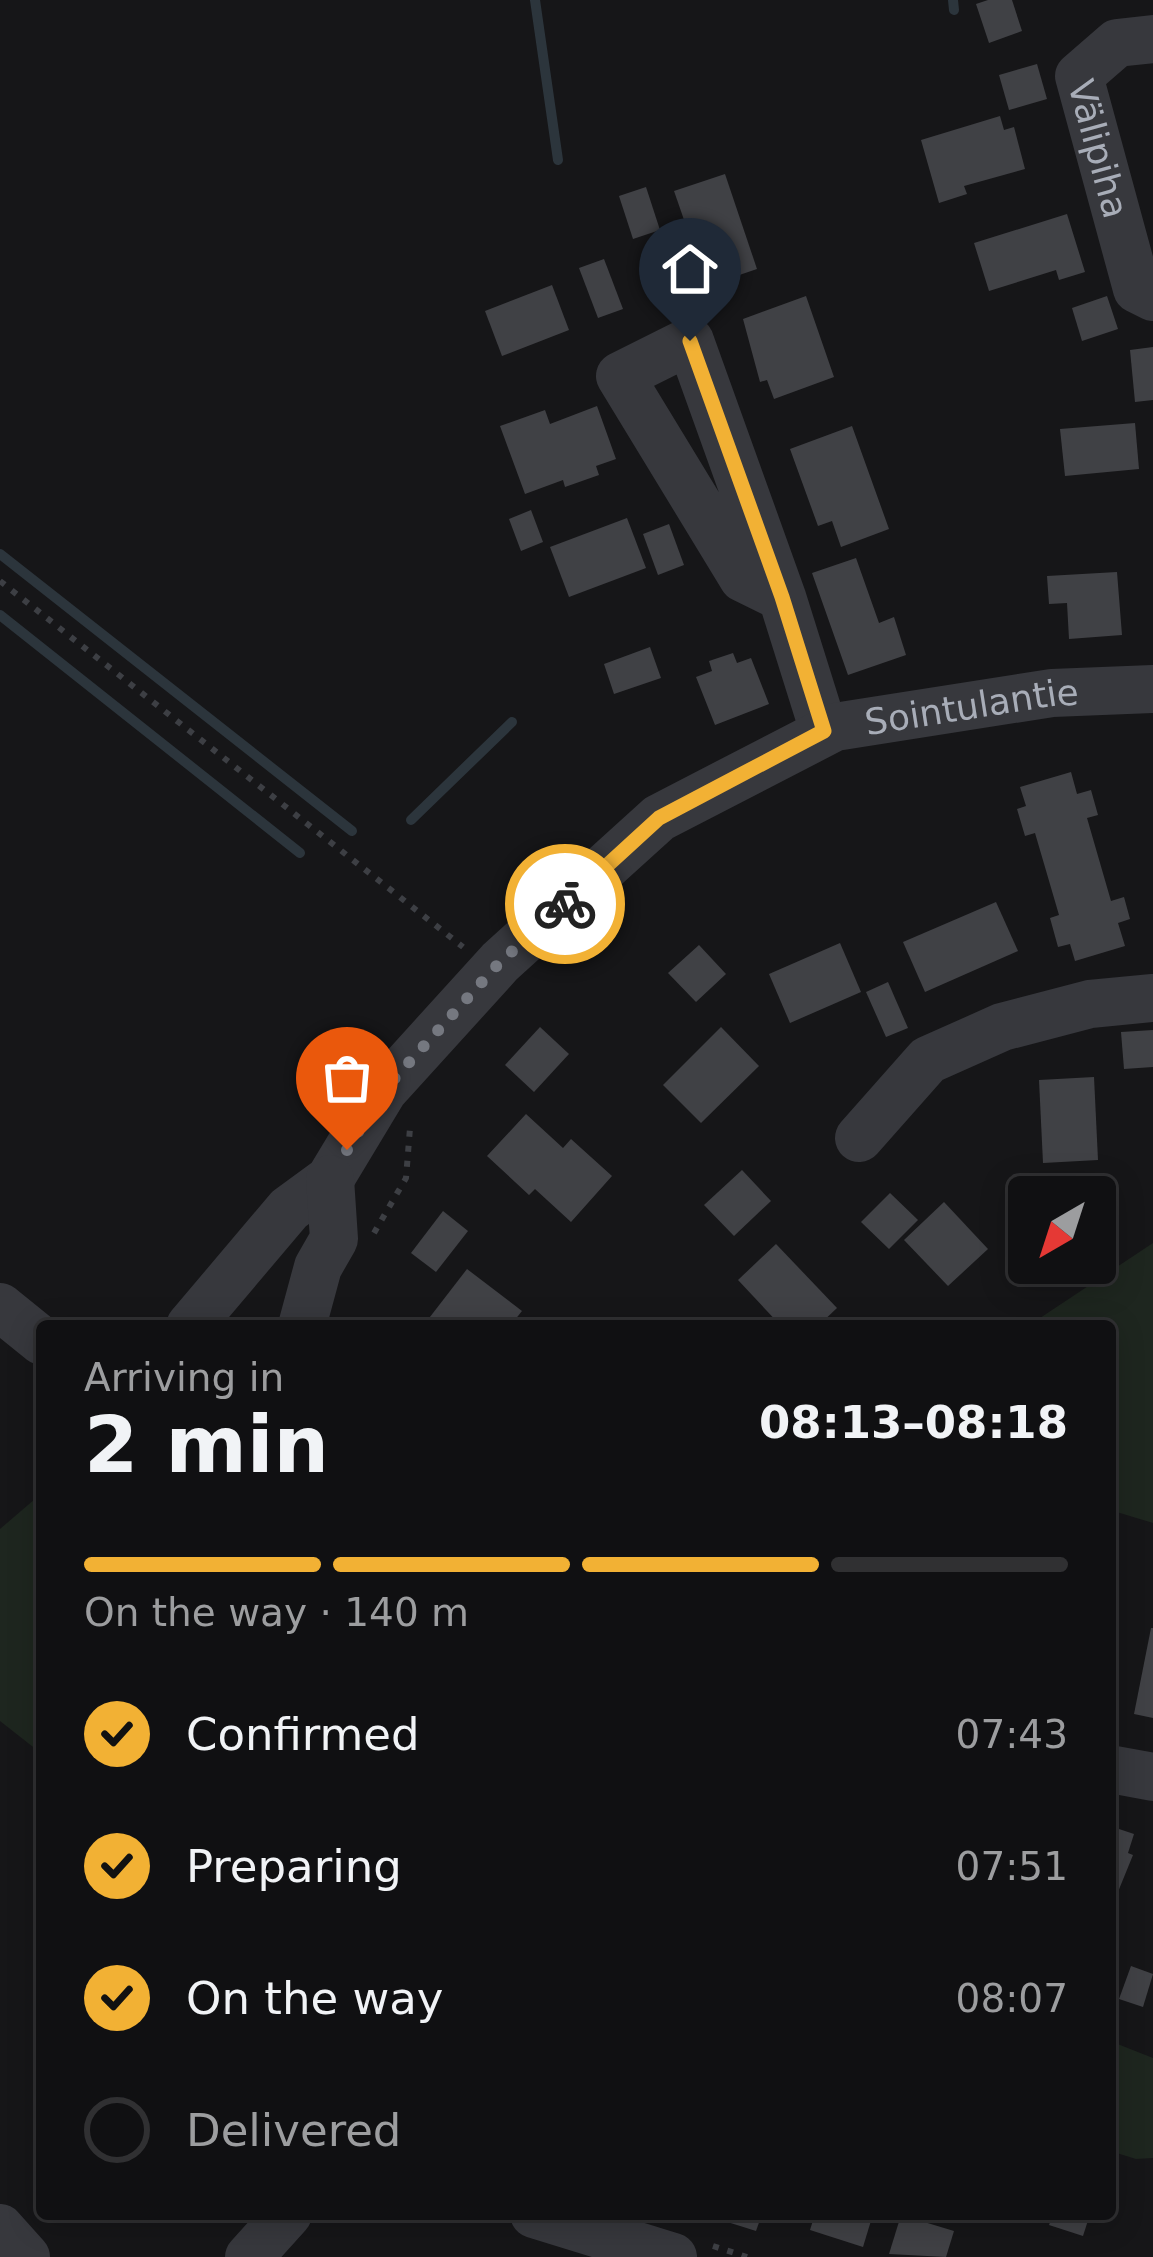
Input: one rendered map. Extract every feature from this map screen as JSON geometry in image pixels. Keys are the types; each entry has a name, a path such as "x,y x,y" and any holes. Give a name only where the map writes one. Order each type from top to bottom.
{"street":[{"name":"Välipiha","path":"1153,39 1117,43 1079,76 1137,289 1153,297"},
{"path":"782,597 743,578 620,376 690,341 782,597 824,731"},
{"name":"Sointulantie","path":"330,1179 383,1091 493,971 659,818 824,731 1052,693 1153,689"},
{"path":"859,1138 928,1060 1024,1022 1090,1004 1153,998"},
{"path":"304,1320 317,1267 334,1239 330,1179"},
{"path":"195,1320 290,1209 330,1179"},
{"path":"0,1307 36,1336"},
{"path":"1116,1770 1153,1777"},
{"path":"249,2257 283,2220"},
{"path":"554,2220 674,2257"},
{"path":"0,2228 26,2257"}],"path":[{"path":"0,581 493,971"},
{"path":"371,1238 406,1178 410,1125"}],"shaded area":[{"path":"1153,1243 1153,1523 1116,1512 1116,1320 1037,1320 1091,1284 1116,1284 1116,1268"},
{"path":"36,1498 36,1749 0,1721 0,1529"},
{"path":"1116,2043 1153,2058 1153,2158 1116,2153"}],"building":[{"path":"1012,0 1022,31 989,43 976,4"},
{"path":"1037,64 1047,99 1009,110 999,75"},
{"path":"1000,116 1004,130 1014,127 1025,169 964,186 967,194 939,203 921,140"},
{"path":"725,174 757,269 707,286 674,191"},
{"path":"646,187 660,230 633,239 619,196"},
{"path":"1067,214 1085,272 1059,280 1056,270 989,291 974,243"},
{"path":"604,259 623,309 598,318 579,268"},
{"path":"552,285 569,330 502,356 485,311"},
{"path":"806,296 834,377 774,399 767,380 760,382 743,319"},
{"path":"1107,296 1118,329 1082,341 1072,308"},
{"path":"1153,347 1153,400 1135,402 1130,350"},
{"path":"597,406 616,459 596,466 599,475 565,487 563,480 525,494 500,426 545,410 550,424"},
{"path":"1135,423 1139,469 1065,476 1060,429"},
{"path":"852,426 889,529 841,547 832,521 818,526 790,449"},
{"path":"531,510 543,542 521,551 509,519"},
{"path":"627,518 646,568 569,597 550,547"},
{"path":"669,524 684,565 658,575 643,534"},
{"path":"856,558 879,623 894,617 906,655 848,675 812,573"},
{"path":"1117,572 1122,635 1069,639 1067,603 1049,604 1047,576"},
{"path":"650,647 661,678 614,694 604,664"},
{"path":"733,653 737,663 751,658 769,704 715,725 696,677 712,671 709,661"},
{"path":"1071,772 1077,794 1091,790 1098,815 1087,818 1111,901 1124,897 1130,919 1118,923 1125,946 1075,961 1070,944 1058,947 1050,918 1059,915 1035,833 1025,836 1017,809 1026,806 1020,787"},
{"path":"996,902 1018,951 925,992 903,942"},
{"path":"840,943 861,992 790,1023 769,974"},
{"path":"699,945 726,974 696,1002 668,973"},
{"path":"888,982 908,1028 886,1037 866,992"},
{"path":"540,1027 569,1054 534,1092 505,1065"},
{"path":"721,1027 759,1066 701,1123 663,1085"},
{"path":"1153,1030 1153,1067 1124,1069 1121,1032"},
{"path":"1094,1077 1098,1160 1043,1163 1039,1080"},
{"path":"526,1114 563,1148 571,1139 612,1176 571,1222 535,1189 529,1195 487,1156"},
{"path":"742,1170 771,1201 734,1236 704,1205"},
{"path":"890,1193 918,1220 889,1249 861,1222"},
{"path":"944,1202 988,1249 948,1286 904,1240"},
{"path":"443,1211 468,1231 436,1272 411,1253"},
{"path":"776,1244 837,1308 824,1320 775,1320 738,1280"},
{"path":"467,1269 522,1311 515,1320 428,1320"},
{"path":"1153,1628 1153,1718 1134,1714"},
{"path":"1116,1828 1134,1834 1128,1853 1133,1855 1116,1897"},
{"path":"1131,1966 1153,1974 1143,2007 1119,1999"},
{"path":"721,2220 760,2220 756,2231"},
{"path":"813,2220 871,2220 863,2247 810,2230"},
{"path":"899,2220 954,2231 946,2257 889,2254"},
{"path":"1051,2220 1088,2220 1083,2236 1049,2225"}],"waterway":[{"path":"535,0 558,160"},
{"path":"953,0 954,10"},
{"path":"0,554 352,831"},
{"path":"0,615 300,853"},
{"path":"411,820 512,722"}],"way so far":[{"path":"347,1150 383,1091 500,962 565,904"}],"route":[{"path":"565,904 659,818 824,731 782,597 690,341"}]}
